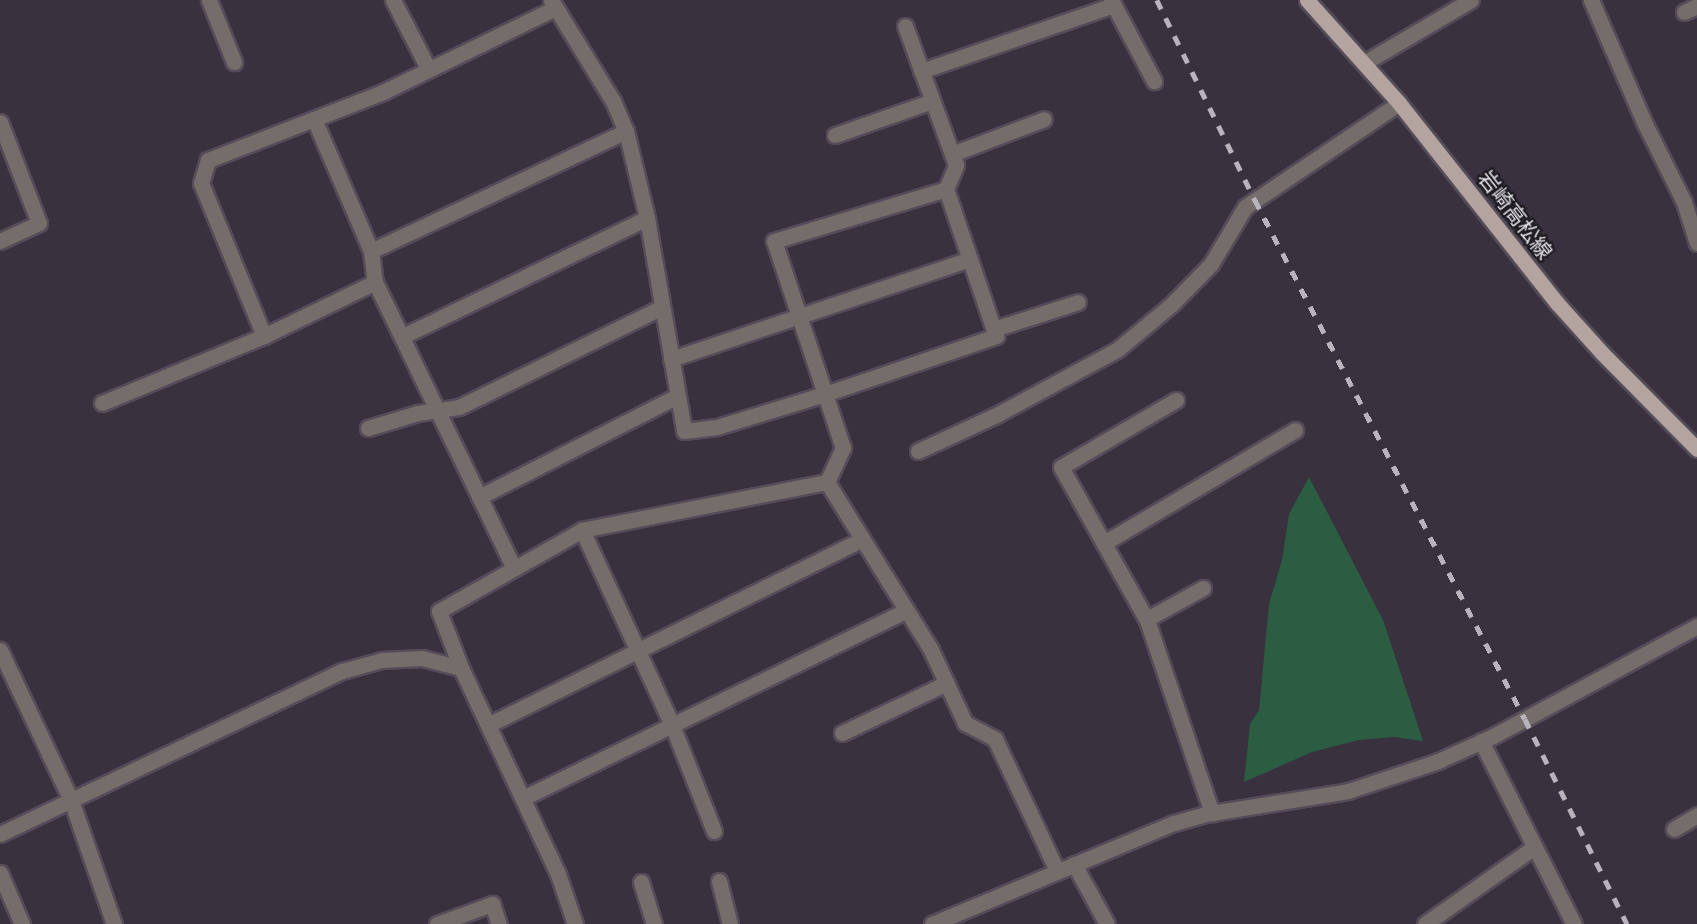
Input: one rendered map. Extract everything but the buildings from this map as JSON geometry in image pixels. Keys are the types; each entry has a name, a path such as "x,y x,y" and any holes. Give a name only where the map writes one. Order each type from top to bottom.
{"main road":[{"name":"岩崎高松線","path":"1307,0 1400,103 1557,303 1602,353 1697,449"}],"street":[{"path":"209,0 234,62"},
{"path":"393,0 428,68"},
{"path":"1364,63 1471,0"},
{"path":"1591,0 1645,124 1693,220 1697,243"},
{"path":"921,71 1112,3 1154,81"},
{"path":"264,336 201,183 208,160 383,92 553,4 613,101 626,131 647,218 684,431 717,427 825,394 996,336 946,189 956,165 905,26"},
{"path":"835,135 932,101"},
{"path":"918,451 998,414 1118,349 1172,304 1212,264 1245,207 1400,103"},
{"path":"314,119 371,251 375,282 514,568"},
{"path":"952,154 1044,119"},
{"path":"0,122 39,223 0,241"},
{"path":"371,251 626,131"},
{"path":"827,482 843,448 774,241 946,189"},
{"path":"403,336 647,218"},
{"path":"670,359 970,259"},
{"path":"102,403 264,336 375,282"},
{"path":"994,329 1078,302"},
{"path":"368,428 418,413 459,407 662,307"},
{"path":"479,497 677,396"},
{"path":"1176,400 1061,467 1147,619 1212,813"},
{"path":"1104,543 1295,430"},
{"path":"575,924 558,874 461,668 439,611 582,530 827,482"},
{"path":"827,482 931,650 965,723 995,739 1058,871"},
{"path":"582,530 672,725 714,831"},
{"path":"488,725 862,539"},
{"path":"1147,619 1203,588"},
{"path":"523,798 906,610"},
{"path":"932,924 1174,823 1212,813 1348,791 1438,761 1481,741 1697,626"},
{"path":"0,650 71,800 114,924"},
{"path":"0,834 342,671 382,660 422,658 461,668"},
{"path":"842,733 947,683"},
{"path":"1481,741 1574,924"},
{"path":"1674,828 1697,815"},
{"path":"1425,924 1534,847"},
{"path":"1074,864 1107,924"},
{"path":"0,873 22,924"},
{"path":"719,881 730,924"},
{"path":"641,882 654,924"},
{"path":"437,924 492,904 499,924"}],"green space":[{"path":"1309,477 1383,620 1423,741 1394,737 1359,740 1312,752 1244,782 1250,724 1259,710 1269,604 1282,560 1289,514"}],"railway":[{"path":"1157,0 1255,200 1525,719 1627,924"}]}
